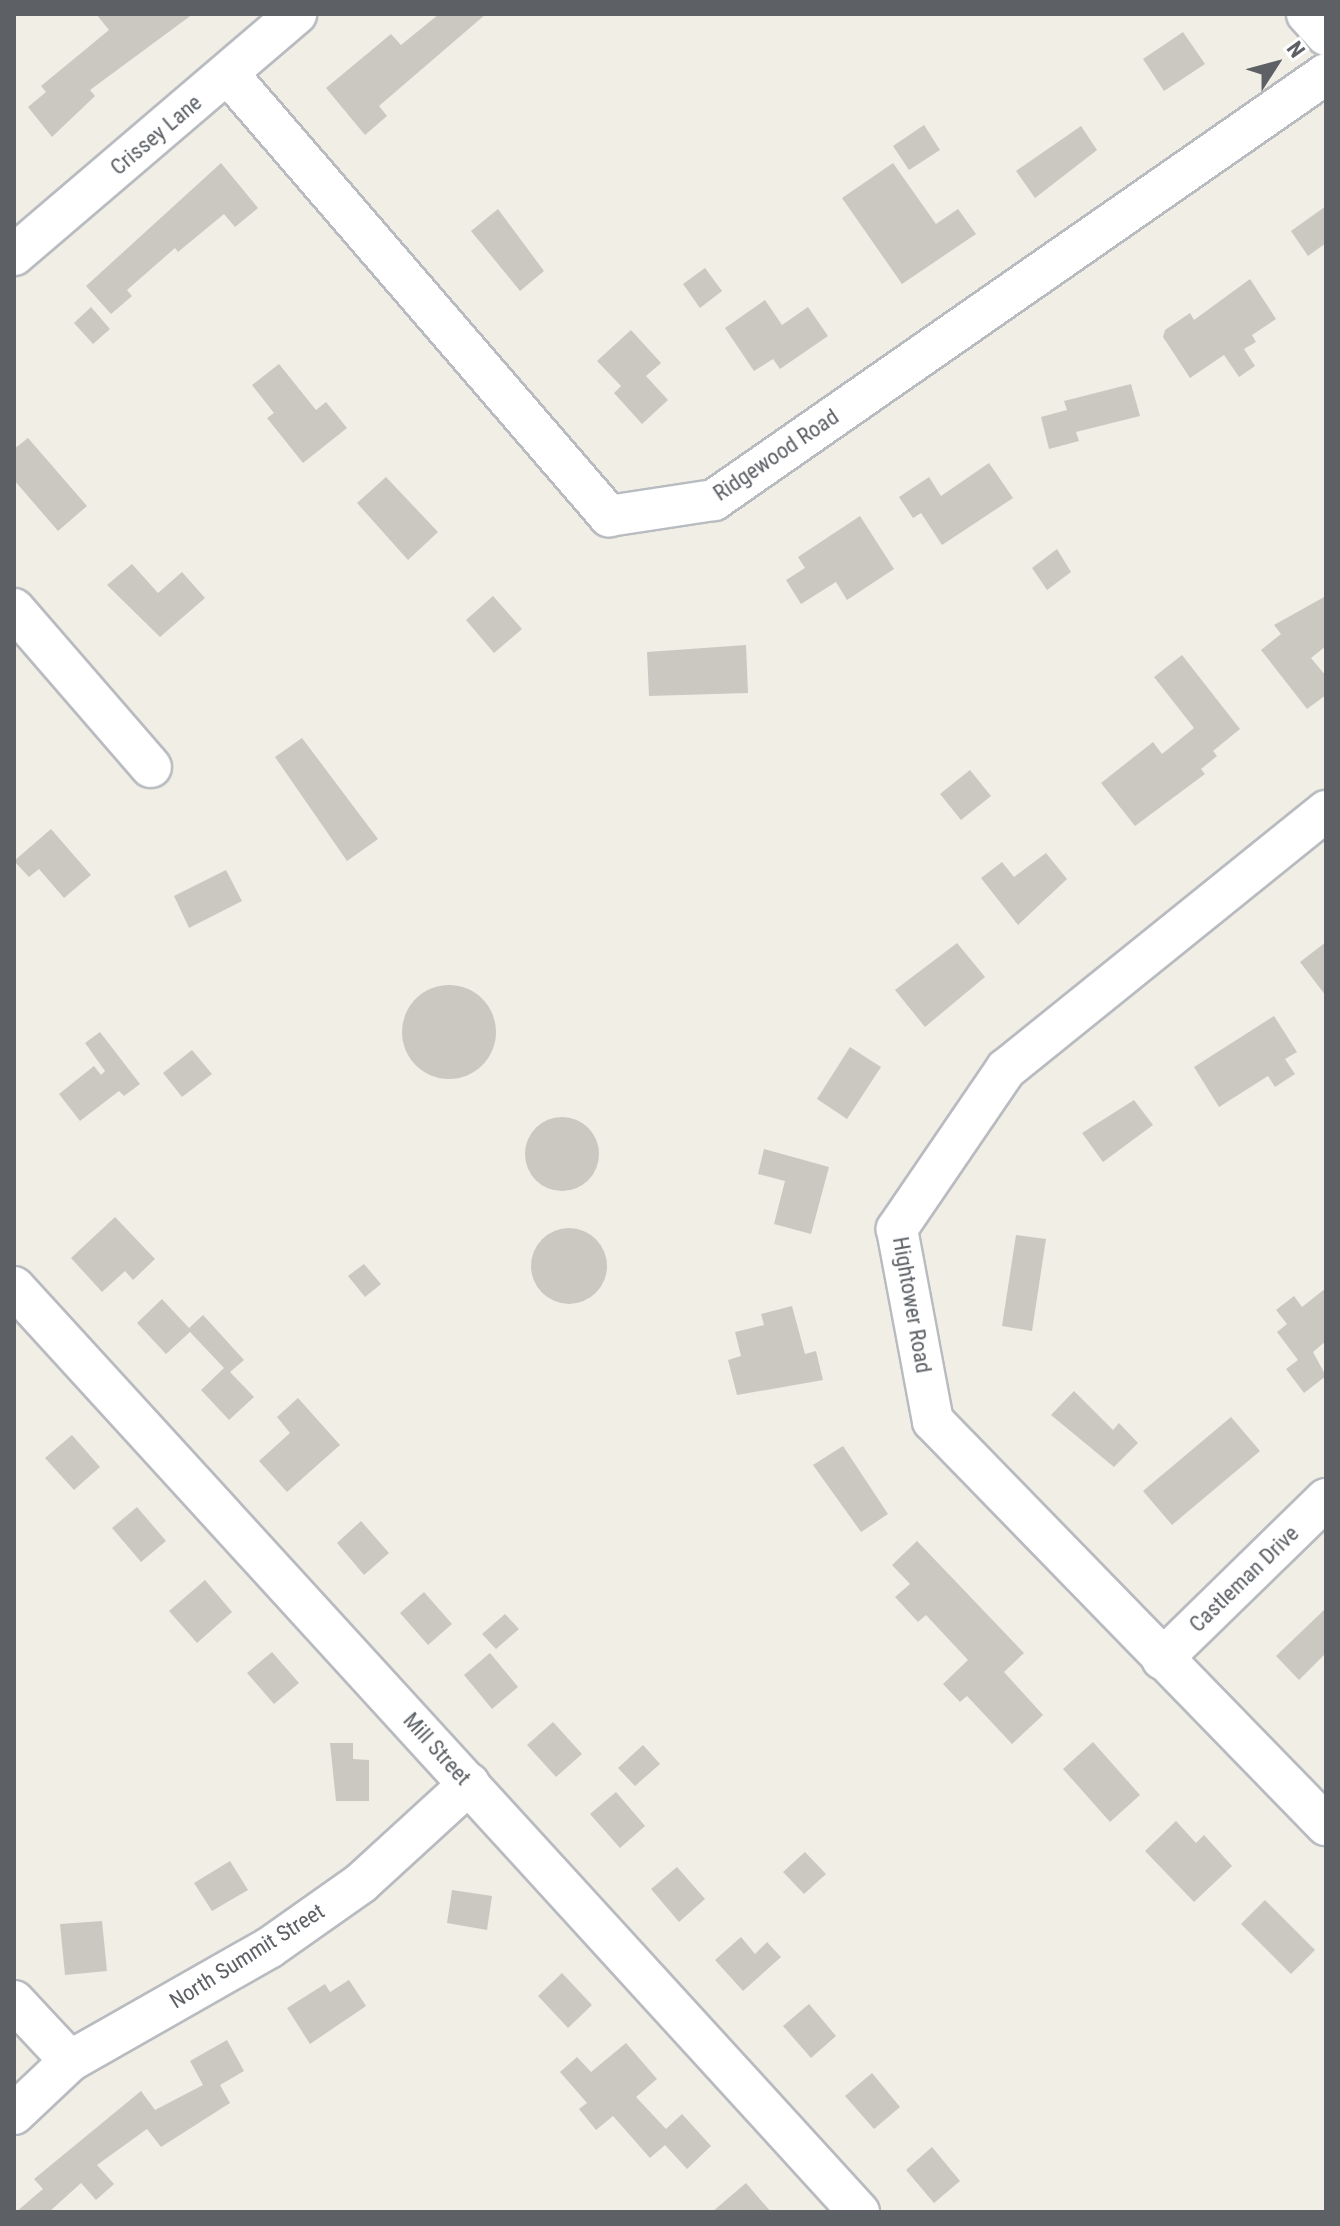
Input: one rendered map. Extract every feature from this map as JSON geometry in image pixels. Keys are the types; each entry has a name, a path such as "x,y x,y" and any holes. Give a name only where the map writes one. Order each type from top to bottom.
{"street":[{"name":"Crissey Lane","path":"14,255 296,14"},
{"path":"1307,14 1326,35"},
{"name":"Ridgewood Road","path":"228,74 609,516 714,500 1326,74"},
{"path":"14,609 151,767"},
{"name":"Hightower Road","path":"1326,811 1006,1069 897,1229 933,1421 1326,1825"},
{"name":"Mill Street","path":"14,1287 859,2212"},
{"name":"Castleman Drive","path":"1162,1659 1326,1499"},
{"name":"North Summit Street","path":"14,2114 70,2061 269,1948 361,1883 469,1784"},
{"path":"14,2001 70,2061"}],"building":[{"path":"96,14 193,14 90,90 95,96 52,137 28,107 46,92 41,86 109,30"},
{"path":"439,14 486,14 379,106 387,116 365,135 326,88 391,34 401,45"},
{"path":"1183,32 1205,64 1164,91 1143,59"},
{"path":"924,125 940,150 909,170 893,146"},
{"path":"1081,126 1097,150 1035,198 1016,171"},
{"path":"221,163 258,208 235,227 224,214 178,252 175,248 127,290 132,296 111,314 86,286"},
{"path":"893,163 936,224 958,209 976,234 902,284 842,198"},
{"path":"1326,206 1326,243 1308,256 1291,231"},
{"path":"498,209 544,271 520,291 471,231"},
{"path":"705,268 722,291 700,308 683,284"},
{"path":"1250,279 1276,319 1252,335 1256,342 1244,349 1255,366 1239,377 1224,355 1190,378 1163,337 1165,330 1190,313 1194,320"},
{"path":"765,300 782,325 808,307 828,336 780,369 773,359 754,371 725,328"},
{"path":"91,307 110,329 93,344 74,323"},
{"path":"631,330 661,363 646,376 668,400 642,424 614,393 621,386 597,361"},
{"path":"279,364 316,410 326,402 347,428 303,463 267,418 274,413 252,385"},
{"path":"1131,384 1140,416 1076,432 1079,441 1049,449 1041,417 1067,410 1064,401"},
{"path":"28,438 87,506 58,531 14,480 14,449"},
{"path":"989,463 1013,498 942,545 921,513 913,518 899,497 929,477 941,496"},
{"path":"386,477 438,532 408,560 357,503"},
{"path":"860,516 894,569 847,600 836,582 801,604 786,580 805,568 798,557"},
{"path":"1057,549 1071,572 1047,590 1032,568"},
{"path":"132,564 158,593 182,572 205,598 160,637 107,585"},
{"path":"493,596 522,629 494,653 466,620"},
{"path":"1326,596 1326,646 1311,658 1326,676 1326,695 1307,709 1261,650 1281,634 1274,625"},
{"path":"746,645 748,693 649,696 647,652"},
{"path":"1182,655 1240,729 1213,751 1217,756 1201,769 1205,774 1135,826 1101,783 1153,742 1162,754 1194,728 1154,677"},
{"path":"302,738 378,839 347,861 275,757"},
{"path":"970,770 991,796 961,820 940,794"},
{"path":"51,829 91,875 64,898 39,869 29,877 14,861"},
{"path":"1046,853 1067,879 1018,925 981,878 1002,862 1014,877"},
{"path":"226,870 242,901 189,928 174,896"},
{"path":"1326,942 1326,996 1300,962"},
{"path":"957,943 985,977 925,1027 895,990"},
{"path":"449,985 467,989 482,999 492,1014 496,1032 492,1050 482,1065 467,1075 449,1079 431,1075 416,1065 406,1050 402,1032 406,1014 416,999 431,989"},
{"path":"1274,1016 1297,1052 1285,1059 1295,1074 1275,1087 1268,1076 1219,1107 1194,1067"},
{"path":"100,1032 140,1084 124,1096 119,1091 80,1121 59,1094 94,1066 101,1075 105,1071 85,1043"},
{"path":"850,1047 881,1067 847,1119 817,1099"},
{"path":"192,1050 212,1074 182,1097 163,1073"},
{"path":"1134,1100 1153,1125 1103,1162 1082,1133"},
{"path":"562,1117 576,1120 588,1128 596,1140 599,1154 596,1168 588,1180 576,1188 562,1191 548,1188 536,1180 528,1168 525,1154 528,1140 536,1128 548,1120"},
{"path":"764,1149 829,1167 811,1234 774,1224 785,1181 758,1174"},
{"path":"115,1217 155,1259 133,1280 125,1271 102,1292 71,1258"},
{"path":"569,1228 584,1231 596,1239 604,1251 607,1266 604,1281 596,1293 584,1301 569,1304 554,1301 542,1293 534,1281 531,1266 534,1251 542,1239 554,1231"},
{"path":"1016,1235 1046,1239 1032,1331 1002,1326"},
{"path":"364,1264 381,1284 365,1297 348,1276"},
{"path":"1326,1288 1326,1341 1313,1352 1326,1376 1304,1393 1286,1369 1298,1360 1277,1332 1287,1324 1276,1310 1294,1296 1302,1307"},
{"path":"162,1299 189,1328 203,1315 244,1360 230,1372 254,1397 229,1420 201,1390 224,1368 190,1332 166,1354 137,1323"},
{"path":"792,1306 805,1354 816,1351 823,1380 737,1395 728,1360 741,1356 735,1332 764,1325 761,1314"},
{"path":"1074,1391 1113,1430 1119,1423 1138,1443 1114,1467 1051,1415"},
{"path":"298,1398 340,1445 287,1492 259,1461 290,1433 277,1417"},
{"path":"1231,1417 1260,1451 1172,1525 1143,1491"},
{"path":"72,1435 100,1467 74,1490 45,1458"},
{"path":"843,1446 888,1514 861,1532 813,1465"},
{"path":"137,1507 166,1541 141,1562 112,1528"},
{"path":"361,1521 389,1553 364,1575 337,1543"},
{"path":"917,1541 1024,1653 1004,1672 1043,1715 1012,1744 967,1696 960,1702 943,1684 968,1660 926,1615 918,1622 895,1597 910,1584 892,1565"},
{"path":"205,1580 232,1612 197,1643 169,1611"},
{"path":"424,1592 452,1624 428,1645 400,1613"},
{"path":"1326,1608 1326,1653 1299,1680 1276,1656"},
{"path":"505,1614 519,1629 496,1649 482,1634"},
{"path":"272,1652 299,1683 274,1704 247,1673"},
{"path":"490,1653 518,1687 492,1709 464,1675"},
{"path":"553,1722 582,1754 556,1777 527,1745"},
{"path":"1093,1742 1140,1795 1110,1822 1063,1769"},
{"path":"330,1743 353,1743 353,1759 369,1760 369,1801 336,1801"},
{"path":"643,1745 660,1764 635,1786 618,1768"},
{"path":"616,1792 645,1826 620,1848 590,1814"},
{"path":"1176,1821 1196,1843 1204,1835 1232,1866 1194,1902 1145,1851"},
{"path":"805,1852 826,1874 804,1894 783,1872"},
{"path":"230,1861 248,1890 212,1911 194,1883"},
{"path":"677,1867 705,1899 679,1922 651,1889"},
{"path":"452,1890 492,1896 487,1930 447,1923"},
{"path":"1265,1900 1315,1950 1291,1974 1241,1924"},
{"path":"102,1921 107,1971 65,1975 60,1924"},
{"path":"741,1937 755,1954 767,1942 781,1957 743,1991 715,1960"},
{"path":"562,1973 592,2005 568,2028 538,1996"},
{"path":"349,1980 366,2006 310,2044 287,2008 325,1984 330,1992"},
{"path":"809,2004 836,2036 811,2058 783,2026"},
{"path":"227,2040 244,2071 220,2085 230,2103 161,2147 147,2129 97,2165 114,2184 96,2200 81,2183 49,2212 16,2212 43,2189 34,2179 141,2091 155,2110 203,2085 190,2061"},
{"path":"626,2043 657,2079 636,2097 666,2129 682,2114 711,2146 687,2169 665,2145 650,2158 613,2116 596,2130 579,2109 587,2103 560,2072 577,2057 591,2072"},
{"path":"872,2073 900,2107 874,2129 845,2096"},
{"path":"932,2147 960,2181 934,2203 906,2170"},
{"path":"746,2183 771,2212 712,2212"}]}
